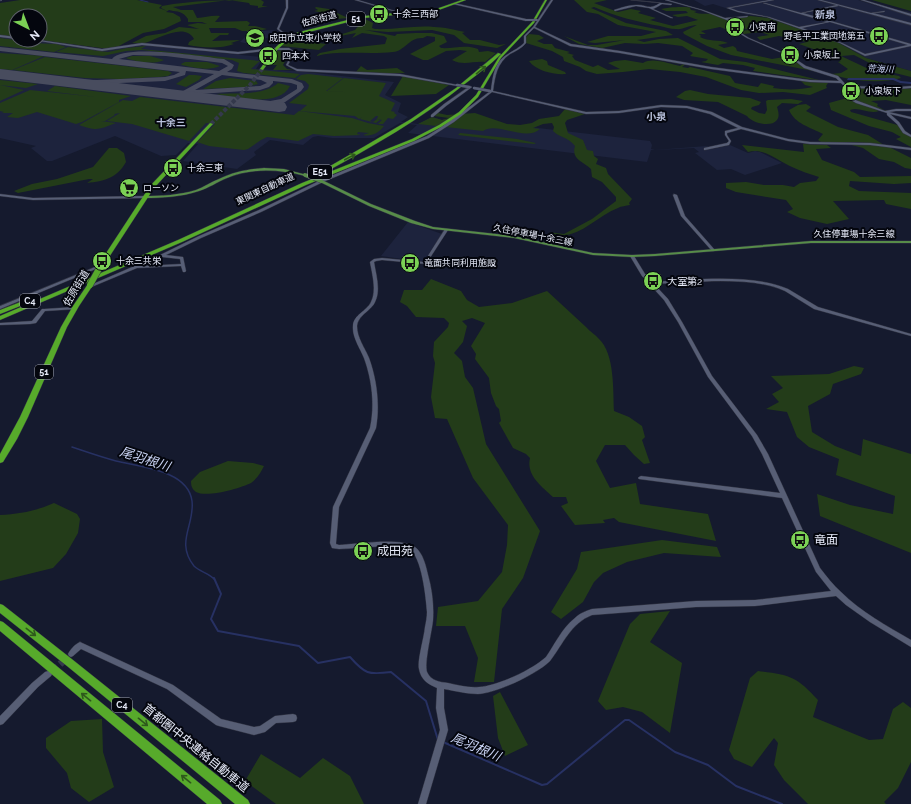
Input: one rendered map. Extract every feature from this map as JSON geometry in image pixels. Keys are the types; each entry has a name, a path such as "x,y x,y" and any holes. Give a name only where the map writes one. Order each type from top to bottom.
{"highway":[{"name":"佐原街道","path":"262,69 276,49 294,35 358,18 434,10 465,0"},
{"name":"東関東自動車道","path":"0,313 60,289 273,196 390,134 436,104 488,64 523,29 543,0"},
{"name":"東関東自動車道","path":"0,322 79,285 213,227 304,184 408,142 449,120 477,96 503,54 530,26 546,0"},
{"name":"佐原街道","path":"0,460 19,431 50,358 75,308 144,197 156,181 211,124"},
{"name":"首都圏中央連絡自動車道","path":"0,608 244,804"},
{"name":"C4","path":"0,625 216,804"}],"main road":[{"name":"久住停車場十余三線","path":"144,197 171,196 191,192 206,187 225,177 254,170 282,170 305,175 322,181 362,202 413,222 446,230 514,237 593,254 632,256 811,242 911,242"}],"street":[{"path":"287,0 287,8 278,29 282,32 294,35"},
{"path":"356,0 401,13"},
{"path":"89,286 161,256 322,181 428,137 461,116 491,91 494,75 498,65 505,57 523,46 525,43 525,36 534,27 552,0"},
{"path":"632,0 681,4"},
{"path":"666,0 725,18 733,22 740,33 748,38 790,56 805,67 837,77 846,87 854,101 886,113 911,118"},
{"path":"754,0 911,45"},
{"path":"773,0 728,8 744,14 768,17 841,43 862,55 869,56 911,45"},
{"path":"819,0 911,24"},
{"path":"862,0 911,15"},
{"path":"614,10 636,5 653,8 662,3"},
{"path":"454,4 526,20 538,20"},
{"path":"800,13 840,5"},
{"path":"653,8 650,8 672,18"},
{"path":"871,14 884,11"},
{"path":"725,18 752,15 768,17"},
{"path":"799,28 830,22"},
{"path":"534,27 570,45 711,68 810,81 842,82"},
{"path":"48,42 104,50 142,44 238,54 276,49 293,51 287,64 290,68 296,70 400,75 491,91 586,113 622,112 660,106 687,107 711,113 741,128 784,140 800,142 870,144 911,149"},
{"path":"432,116 471,87"},
{"path":"846,87 911,87"},
{"path":"886,113 896,110 911,110"},
{"path":"886,113 901,126 904,132 911,136"},
{"path":"705,149 728,144 730,141 726,136 726,132 741,128"},
{"path":"0,195 33,199 144,197"},
{"path":"675,195 684,216 713,250"},
{"path":"446,230 425,263 382,259 372,262 376,285 376,295 373,302 357,320 355,327 357,339 367,360 370,371 374,394 375,420 373,428 336,507 333,543 336,547 402,545 415,550 422,562 430,608 422,671 428,680 441,686 481,691 498,686 537,668 547,661 577,618 592,612 696,604 754,603 836,593"},
{"path":"161,256 181,257 184,271"},
{"path":"632,256 644,275 666,299 677,316 710,377 754,435 765,454 818,570 836,593 850,606 911,644"},
{"path":"135,267 182,265"},
{"path":"0,308 101,267"},
{"path":"651,283 740,281 771,285 792,292 806,303 816,308 911,335"},
{"path":"0,322 30,323 34,322 44,310 75,308"},
{"path":"641,478 784,496"},
{"path":"71,654 80,645 170,687 219,722 230,724 246,730 258,731 275,720 293,718"},
{"path":"0,721 35,685 48,674"},
{"path":"422,804 444,730 440,708 441,686"}],"shaded area":[{"path":"694,0 858,0 880,7 911,12 911,71 866,58 837,42 762,16 747,15 713,4 705,6"},
{"name":"成田市立東小学校","path":"273,30 282,33 249,44 240,42 249,32"},
{"path":"0,37 8,38 8,48 48,48 48,42 103,51 143,45 261,57 264,53 267,53 256,69 298,71 394,82 385,95 401,103 398,112 408,117 401,122 418,124 432,117 442,120 451,118 650,141 652,145 651,149 655,150 651,150 647,162 408,133 417,125 400,123 374,138 332,138 318,136 313,137 303,145 270,140 254,152 256,155 237,169 183,161 198,144 188,143 176,155 161,156 115,136 52,161 47,161 31,148 36,146 0,138"},
{"path":"730,145 748,153 755,151 760,152 782,163 745,175 731,169 717,170 695,153 699,152 694,148 655,150 707,146 712,149"},
{"path":"408,222 442,234 424,262 381,256"}],"green space":[{"path":"20,0 137,0 162,5 159,8 167,11 161,8 162,6 227,0 173,7 181,10 193,10 197,18 220,16 215,22 247,21 250,23 248,26 267,29 258,31 242,31 235,28 209,28 211,33 229,33 228,35 220,35 212,41 240,40 231,43 234,44 229,46 205,47 188,45 189,42 194,39 190,34 184,32 171,33 145,43 132,43 146,36 165,33 179,27 199,29 187,25 198,23 207,24 202,22 188,22 186,16 182,13 169,10 166,12 173,13 180,17 181,21 164,29 143,33 117,47 109,49 48,41 48,8 8,8 8,36 0,36 0,3"},
{"path":"230,0 261,0 264,2 262,6 268,6 258,8 258,6 250,5 249,3"},
{"path":"574,0 607,0 594,3 618,12 631,9 641,11 638,13 656,18 650,20 673,26 698,20 687,16 678,17 672,15 688,13 686,11 666,11 661,9 690,7 693,8 690,8 691,10 697,11 694,12 697,13 721,16 728,20 739,32 735,33 720,27 701,31 706,34 699,34 701,36 700,37 728,43 718,45 724,48 733,46 737,51 772,59 790,56 801,66 818,72 731,55 707,46 684,34 683,32 697,25 681,29 672,29 643,23 594,7 591,8 626,23 666,31 673,35 637,40 644,42 659,39 678,38 720,59 746,62 823,81 753,71 755,68 743,65 723,63 718,65 701,62 708,59 690,56 693,53 682,46 658,43 625,43 602,48 579,44 564,36 588,45 597,45 625,40 595,43 587,42 608,36 641,36 656,32 618,25 598,14 587,12"},
{"path":"872,0 911,0 911,11"},
{"path":"315,8 335,10 337,11 335,12 348,18 337,19 319,14 323,13 314,11 318,10"},
{"path":"751,16 768,18 837,42 866,58 911,71 911,77 883,70 854,55 841,56 873,71 899,76 901,78 884,81 865,81 831,74 841,73 848,69 838,62 841,61 830,55 799,44 807,42 779,36 760,40 757,37 769,35 761,32 744,34 740,31 749,30 737,26 734,23 745,23 738,19 726,18"},
{"path":"363,18 373,23 372,28 375,29 420,27 442,28 465,32 462,33 470,40 480,40 499,45 506,44 497,48 464,43 454,35 432,30 388,32 365,30 395,36 397,34 432,33 444,36 447,42 439,46 441,48 468,47 478,49 479,52 488,51 496,53 485,62 464,63 452,60 467,51 446,51 428,60 423,60 410,54 435,41 435,37 427,36 418,38 401,49 393,52 335,53 316,56 320,53 340,49 385,44 387,38 384,36 362,33 352,38 356,33 335,37 323,35 336,36 355,30 362,22 357,19"},
{"path":"529,34 539,35 544,38 537,41 544,44 552,44 555,48 570,52 567,53 574,55 572,56 575,60 593,67 598,65 608,70 620,69 608,63 625,60 643,63 647,61 656,61 680,66 683,64 673,63 675,62 686,64 682,67 690,67 730,76 735,83 758,87 761,83 774,86 773,88 783,89 813,87 805,85 800,80 828,83 826,86 827,88 810,95 783,92 759,93 741,90 706,77 680,72 649,69 597,74 586,71 564,61 563,57 552,51 526,43 526,37"},
{"path":"0,38 8,39 8,47 0,46"},
{"path":"289,39 326,44 319,50 281,46"},
{"path":"48,44 57,44 66,47 54,52 18,48 48,48"},
{"path":"146,46 141,49 260,61 251,69 300,74 295,78 244,73 237,71 239,63 232,60 142,50 126,51 103,56 56,52 68,47 108,52"},
{"path":"277,51 290,51 291,55 288,56 283,65 287,69 294,70 273,70 277,65 271,65 273,56"},
{"path":"0,53 44,56 12,70 0,69"},
{"path":"132,56 150,56 164,60 160,62 145,62 126,58"},
{"path":"45,57 168,71 172,73 168,76 119,79 85,78 13,70"},
{"path":"542,59 547,61 548,65 565,72 566,74 546,72 536,67 529,61"},
{"path":"185,62 207,62 220,66 206,69 196,68 181,64"},
{"path":"361,66 367,70 397,68 405,73 355,73"},
{"path":"308,74 343,78 326,91 377,94 327,91 344,78 386,83 379,96 395,103 391,111 395,112 394,113 397,115 393,119 388,118 383,124 378,124 382,120 377,119 380,120 376,123 360,119 362,117 359,119 355,116 300,111 307,105 289,103 308,89 309,85 305,81 296,79 301,75","holes":["378,116 373,122 370,121"]},
{"path":"189,75 202,76 199,80 186,87 176,84"},
{"path":"403,76 449,85 436,94 391,96"},
{"path":"230,78 256,81 258,84 246,87 203,89 216,81"},
{"path":"0,80 38,84 26,88 0,85"},
{"path":"278,83 290,86 284,93 277,97 267,99 245,99 216,94 257,92 272,87"},
{"path":"0,85 24,90 0,101"},
{"path":"55,86 131,96 119,100 119,102 76,124 37,112 18,118 7,117 13,113 2,113 4,112 0,111 0,103 30,90 96,97 47,91"},
{"path":"879,87 897,90 911,88 911,105 886,100 871,101 878,104 877,106 884,110 893,110 886,111 856,100 849,88"},
{"path":"690,90 708,94 750,98 761,102 759,105 752,107 751,109 765,114 767,110 766,101 768,100 791,99 803,101 798,104 782,103 777,107 779,115 777,120 770,124 762,124 749,119 747,116 718,102 684,100 676,97 685,91"},
{"path":"140,97 294,115 299,111 352,118 384,126 380,131 372,135 363,135 369,133 358,132 357,134 361,135 334,136 313,134 298,141 267,137 244,150 209,146 197,142 215,124 206,123 189,141 132,124 107,121 120,113 114,114 115,115 105,121 101,121 116,123 98,129 79,125 123,100 132,101"},
{"path":"847,98 879,111 872,112 853,109 850,110 851,112 901,126 911,135 911,147 896,139 901,137 892,132 869,126 831,110 829,103"},
{"path":"806,104 811,107 806,111 838,127 868,135 884,145 857,142 821,142 818,140 823,134 799,122 789,110 798,105"},
{"path":"565,109 585,114 567,120 565,123 568,133 583,140 587,150 593,151 594,156 598,159 596,164 606,168 608,174 632,199 629,203 630,205 619,207 585,228 567,235 558,235 549,232 564,234 592,219 616,201 616,197 602,182 592,177 591,169 576,157 574,150 575,146 569,140 553,131 554,127 552,123 543,124 533,128 540,129 527,133 519,133 495,128 483,131 418,124 432,117 442,120 449,118 434,116 438,113 447,115 475,113 507,124 520,125 532,123 539,119 559,116"},
{"path":"460,133 517,139 536,143 458,135"},
{"path":"803,144 827,145 831,148 816,149 822,160 854,172 860,177 911,176 911,183 894,184 850,181 849,186 859,191 911,193 911,209 886,204 884,200 833,201 849,219 827,224 800,218 787,212 793,209 786,200 736,192 726,188 726,183 746,182 794,187 800,183 816,181 819,177 795,168 771,155 760,151 748,152 742,145 804,152"},
{"path":"848,144 868,144 889,147 911,158 911,169 905,168 894,162 879,159 863,148"},
{"path":"109,148 117,148 124,153 126,162 119,172 110,178 87,183 93,179 89,179 18,193 14,191 32,184 57,179 93,167"},
{"path":"431,279 461,291 467,300 479,307 512,303 547,291 596,336 604,346 611,363 614,411 629,417 642,426 645,437 642,440 650,463 644,464 625,445 605,445 596,461 610,488 636,483 640,504 708,514 716,541 619,522 614,518 603,520 605,523 575,525 561,506 568,503 566,497 553,497 539,484 530,470 530,458 526,454 513,448 499,423 501,421 499,409 496,406 491,393 489,378 475,359 476,354 471,346 485,323 472,318 462,321 467,326 463,342 454,353 462,361 465,377 473,388 486,444 540,531 523,578 502,609 494,682 474,682 478,658 465,626 436,626 438,607 478,601 502,572 507,545 508,525 473,478 447,419 435,418 431,397 435,363 433,356 434,342 448,327 449,323 444,318 416,317 407,306 400,302 404,290 422,290"},
{"path":"854,366 864,368 861,374 833,384 830,394 808,406 812,432 835,446 861,456 863,439 911,454 911,553 820,516 817,494 850,505 893,514 895,496 836,475 839,459 809,447 797,437 787,412 766,409 779,402 772,394 783,388 771,376 829,374"},
{"path":"228,461 253,463 264,466 259,475 251,483 240,487 224,492 208,494 201,494 194,490 191,481 200,472"},
{"path":"54,503 77,514 80,519 78,533 66,554 53,568 0,581 0,515 28,512"},
{"path":"662,540 717,547 721,557 664,553 627,562 603,573 594,582 583,602 561,619 551,612 577,569 581,552"},
{"path":"670,611 650,642 682,663 670,733 642,712 623,707 606,710 598,701 630,624 640,614"},
{"path":"758,671 778,674 798,681 818,700 813,717 869,740 883,739 893,709 903,702 911,708 911,762 898,788 884,802 886,804 808,804 784,780 774,765 778,743 774,738 752,767 734,759 729,750 750,678"},
{"path":"500,692 528,745 505,756 498,738 493,696"},
{"path":"102,719 103,752 114,787 89,802 71,788 67,773 46,748 46,738 71,721"},
{"path":"261,754 300,778 323,758 350,776 364,804 276,804 245,781"}],"waterway":[{"path":"140,0 148,2"},
{"name":"荒海川","path":"848,79 894,79 900,82 911,83"},
{"name":"尾羽根川","path":"72,447 116,461 150,468 173,476 182,483 189,491 192,501 186,549 194,566 214,579"},
{"name":"尾羽根川","path":"214,578 221,594 211,619 218,631 299,646 318,663 350,657 360,667 368,672 391,672 426,701 438,740"},
{"name":"尾羽根川","path":"443,742 542,785 547,784 625,720 629,720 675,752 708,765 736,786 782,804"}],"taxiway":[{"path":"0,49 179,69"},
{"path":"119,62 115,59 121,55 148,53 224,61 231,65 230,68 220,73"},
{"path":"50,80 97,82 165,79 183,74 183,71 179,69"},
{"path":"179,69 220,73"},
{"path":"133,90 168,94 184,93 220,73"},
{"path":"220,73 292,81 300,84 301,87 299,90 275,107"},
{"path":"189,92 260,88 267,86 270,83 269,80 263,78"},
{"path":"259,105 283,101"}],"runway":[{"path":"0,74 279,107"}],"tunnel":[{"path":"211,124 250,85 262,69"},
{"path":"52,671 67,658"}],"place":[{"name":"十余三西部","path":"379,14"},
{"name":"小泉南","path":"735,27"},
{"name":"野毛平工業団地第五","path":"879,36"},
{"name":"成田市立東小学校","path":"255,38"},
{"name":"小泉坂上","path":"790,55"},
{"name":"四本木","path":"268,56"},
{"name":"小泉坂下","path":"851,91"},
{"name":"十余三東","path":"173,168"},
{"name":"ローソン","path":"129,188"},
{"name":"十余三共栄","path":"102,261"},
{"name":"竜面共同利用施設","path":"410,263"},
{"name":"大室第2","path":"653,281"},
{"name":"竜面","path":"800,540"},
{"name":"成田苑","path":"363,551"}],"district":[{"name":"新泉","path":"825,14"},
{"name":"小泉","path":"656,116"},
{"name":"十余三","path":"171,122"}]}
